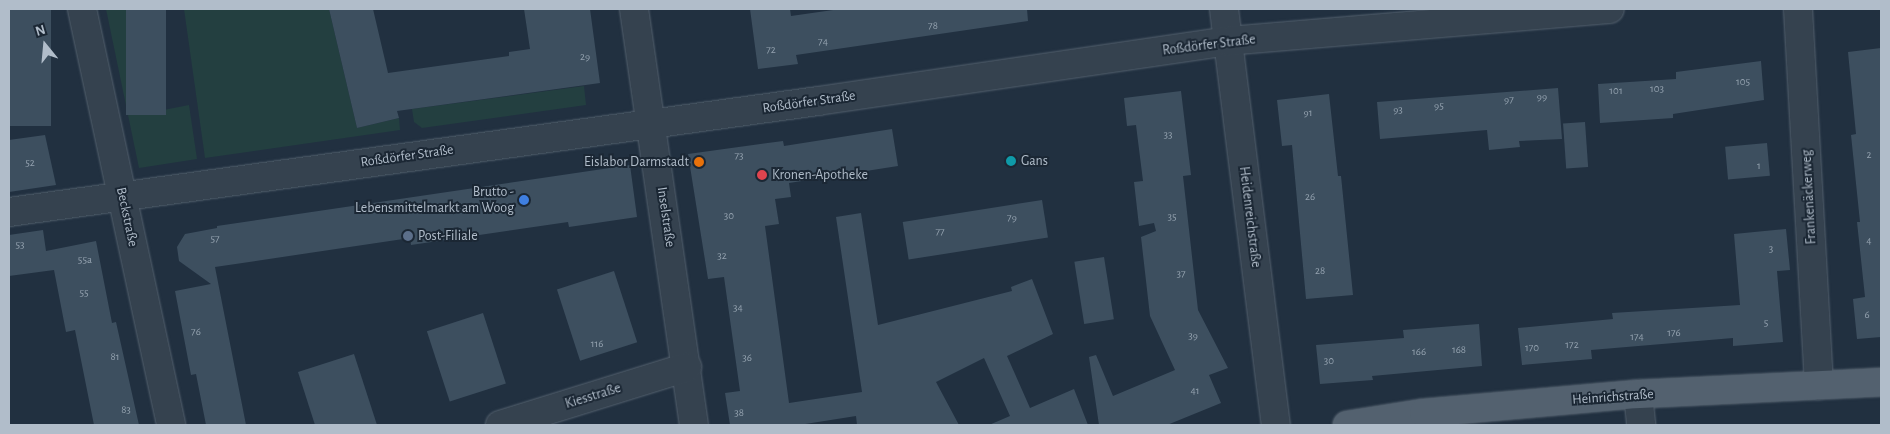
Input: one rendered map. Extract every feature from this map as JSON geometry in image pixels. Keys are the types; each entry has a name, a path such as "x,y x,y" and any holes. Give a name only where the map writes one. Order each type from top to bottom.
{"main road":[{"name":"Heinrichstraße","path":"1347,425 1424,413 1638,394 1881,382"}],"street":[{"name":"Beckstraße","path":"82,9 171,425"},
{"name":"Inselstraße","path":"634,9 652,122 694,425"},
{"name":"Heidenreichstraße","path":"1224,9 1276,425"},
{"name":"Roßdörfer Straße","path":"9,212 1228,41 1561,11 1610,9"},
{"name":"Frankenäckerweg","path":"1798,9 1819,385"},
{"name":"Kiesstraße","path":"500,425 687,367"},
{"path":"1638,394 1641,425"}],"green space":[{"path":"106,9 126,9 148,113 189,105 197,159 139,168"},
{"path":"184,9 329,9 357,128 399,118 400,130 205,158"},
{"path":"584,86 586,105 422,128 414,122 412,109"}],"building":[{"path":"9,9 51,9 51,126 9,126"},
{"path":"126,9 166,9 166,115 126,115"},
{"path":"329,9 373,9 388,73 509,56 509,52 530,49 524,9 590,9 600,83 397,111 399,118 357,128"},
{"path":"750,9 790,9 791,16 840,9 1027,9 1028,21 796,55 798,64 758,69"},
{"path":"1881,48 1881,337 1857,339 1853,299 1865,297 1857,222 1860,222 1851,135 1856,134 1848,52"},
{"path":"1761,61 1764,100 1673,114 1673,118 1600,123 1598,84 1676,79 1676,72"},
{"path":"1558,88 1562,139 1519,141 1520,147 1489,150 1487,130 1380,139 1377,102"},
{"path":"1181,91 1191,175 1183,176 1198,310 1228,368 1209,375 1221,403 1167,425 1099,425 1089,357 1096,355 1113,396 1175,370 1150,316 1141,237 1156,231 1154,223 1139,226 1134,182 1143,181 1136,125 1127,126 1124,98"},
{"path":"1329,94 1338,176 1341,176 1353,295 1306,299 1292,145 1282,146 1277,100"},
{"path":"1585,122 1588,167 1566,168 1563,124"},
{"path":"892,129 898,166 789,183 791,197 775,199 779,224 765,226 789,403 862,392 836,217 861,213 878,325 1012,291 1011,287 1032,279 1053,334 1007,356 1030,408 1074,389 1088,425 989,425 1010,416 984,358 936,382 959,425 857,425 856,416 799,425 730,425 725,393 740,391 724,277 708,279 688,154 783,141 784,146"},
{"path":"45,135 56,185 9,192 9,140"},
{"path":"1767,143 1770,176 1728,180 1725,147"},
{"path":"630,165 637,217 569,227 568,222 411,245 410,238 215,267 246,425 206,425 196,374 191,375 175,291 211,284 179,261 177,247 185,234 217,228 217,226"},
{"path":"1042,200 1048,238 909,260 903,222"},
{"path":"1786,229 1790,270 1777,271 1783,342 1733,346 1733,338 1591,350 1592,359 1522,365 1518,328 1613,319 1612,313 1740,305 1734,234"},
{"path":"43,230 46,251 96,241 112,323 116,322 139,425 94,425 75,330 66,332 54,270 9,276 9,235"},
{"path":"1104,257 1114,319 1084,324 1074,262"},
{"path":"614,271 637,342 580,361 557,290"},
{"path":"483,313 506,383 450,402 427,331"},
{"path":"1479,324 1482,366 1372,376 1373,380 1320,384 1316,345 1404,338 1403,330"},
{"path":"354,354 377,425 315,425 298,372"}],"place":[{"name":"Gans","path":"1011,161"},
{"name":"Eislabor Darmstadt","path":"699,162"},
{"name":"Kronen-Apotheke","path":"762,175"},
{"name":"Brutto - Lebensmittelmarkt am Woog","path":"524,200"},
{"name":"Post-Filiale","path":"408,236"}]}
